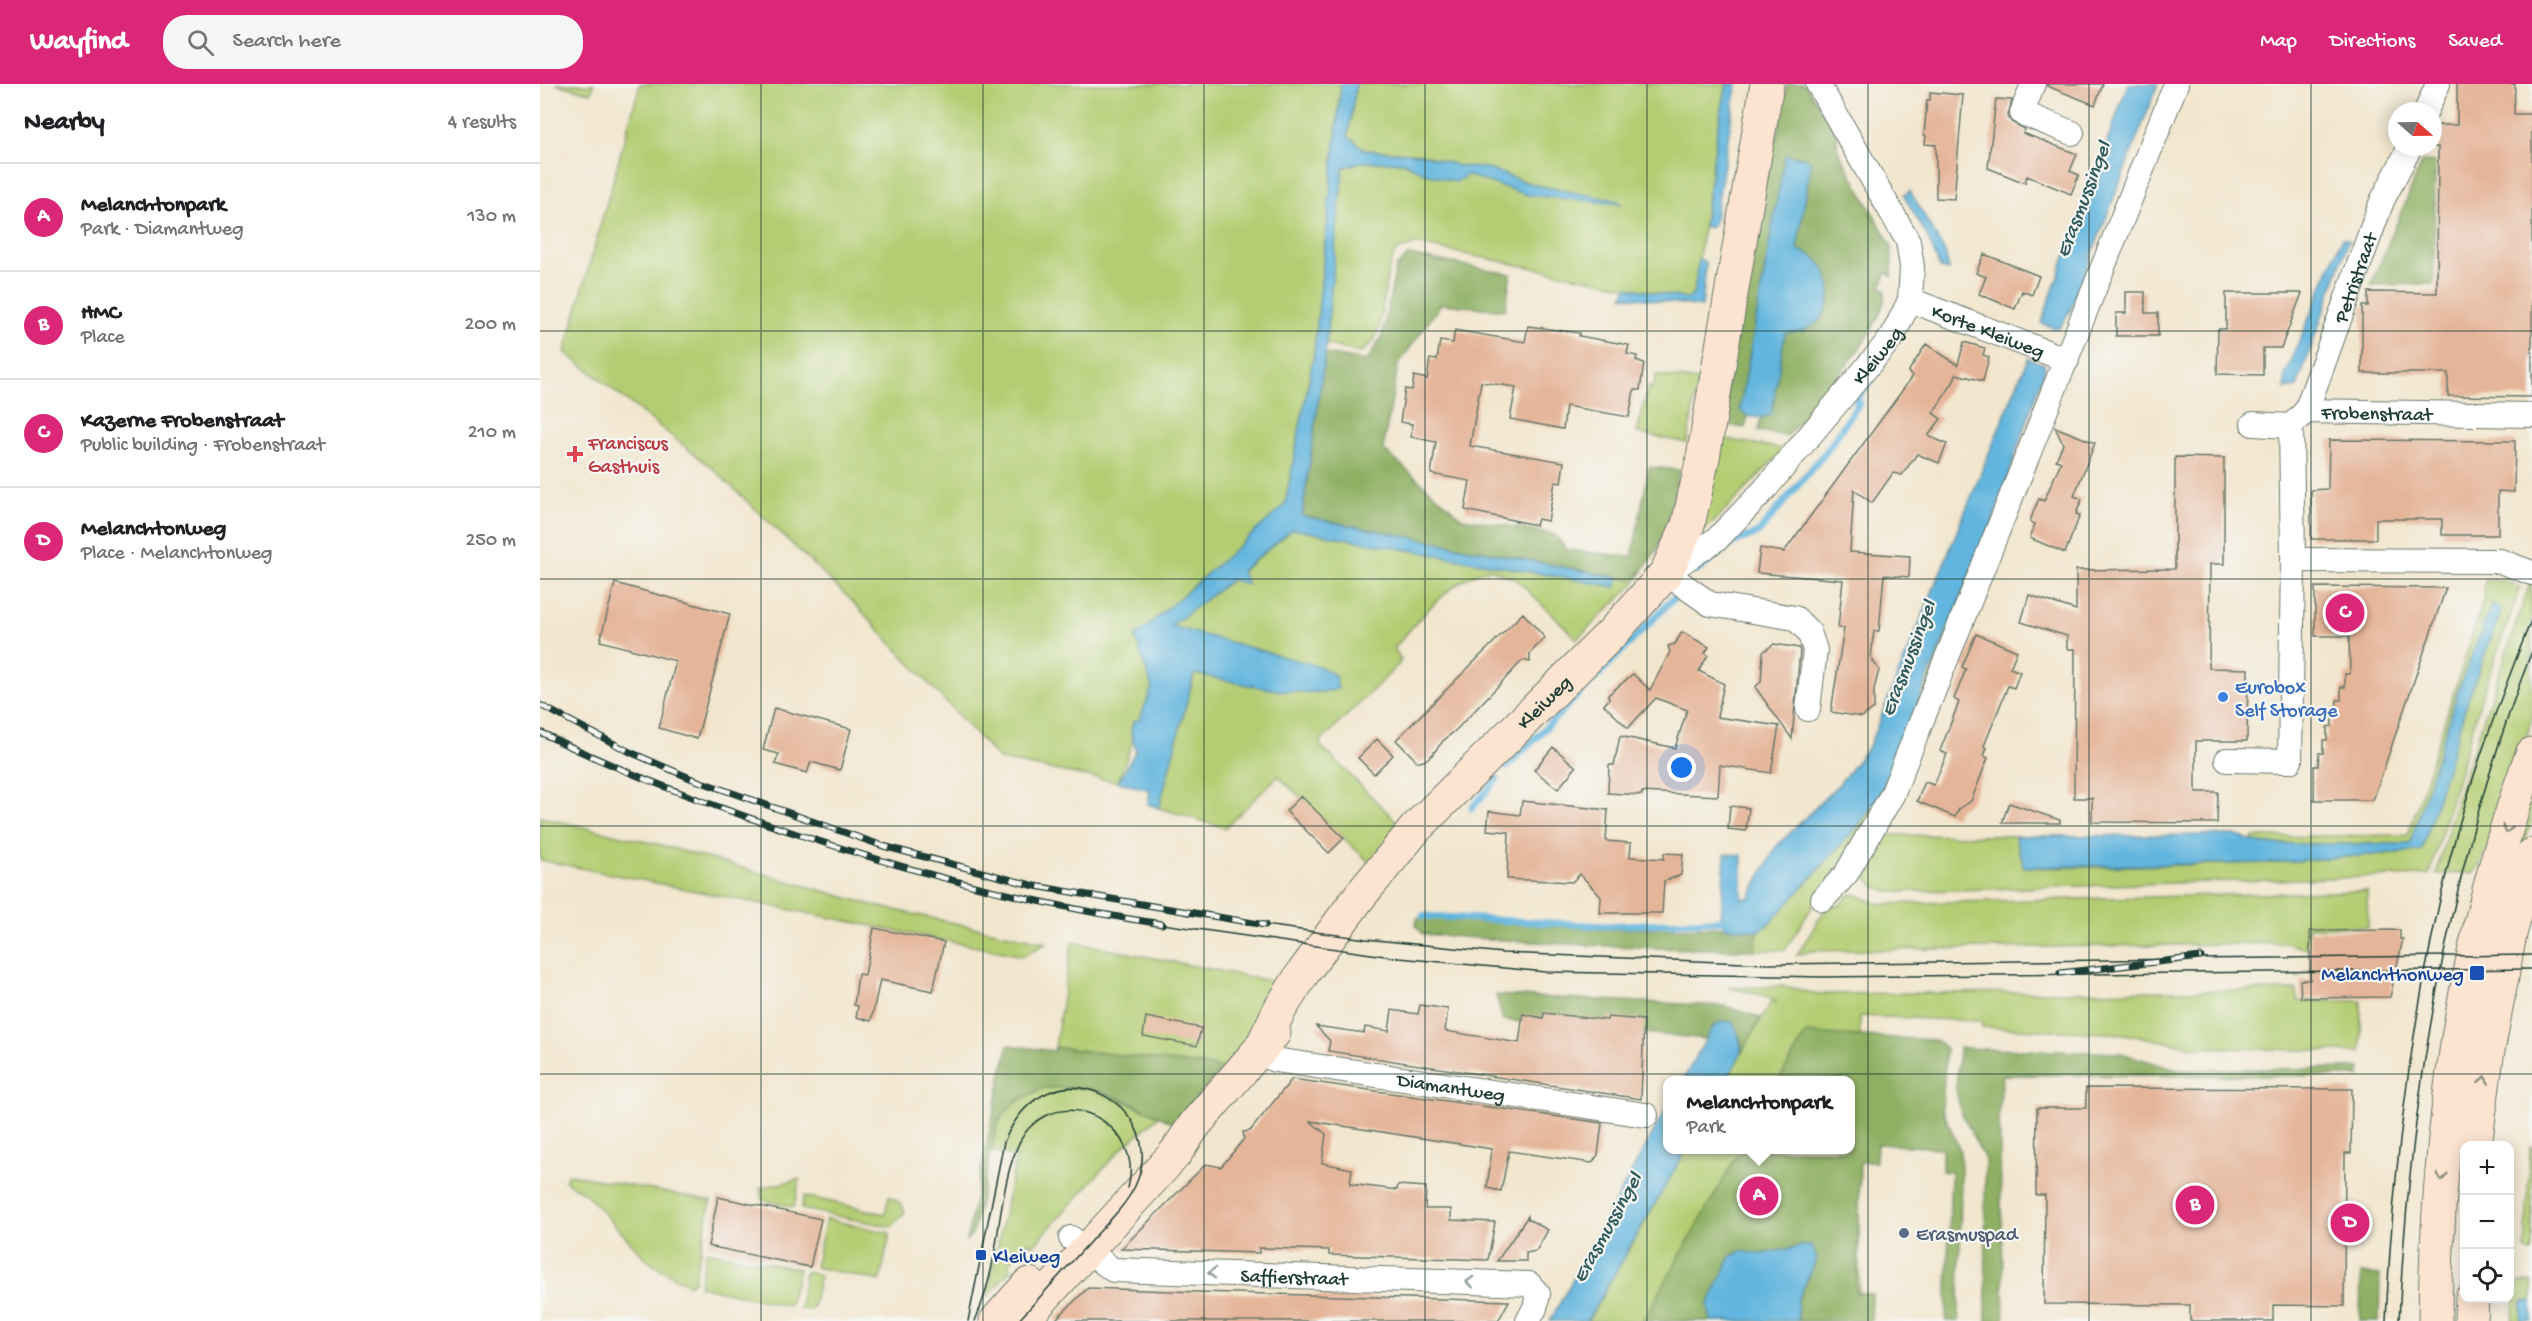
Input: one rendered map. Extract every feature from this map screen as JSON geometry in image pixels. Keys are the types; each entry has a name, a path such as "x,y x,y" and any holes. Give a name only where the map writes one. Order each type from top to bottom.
{"street":[{"name":"Kleiweg","path":"996,1321 1174,1155 1196,1123 1259,1052 1280,1009 1297,982 1359,897 1416,828 1444,803 1637,608 1666,573 1688,525 1703,458 1767,84"},
{"name":"Kleiweg","path":"1666,573 1718,538 1765,489 1892,337 1910,300 1912,267 1908,241 1818,84"},
{"path":"2033,84 2022,113 2072,133"},
{"path":"1823,899 1846,874 1892,795 2176,84"},
{"path":"2430,102 2438,84"},
{"name":"Petristraat","path":"2298,418 2382,201 2405,156"},
{"name":"Korte Kleiweg","path":"1910,300 2067,360"},
{"name":"Frobenstraat","path":"2298,418 2532,415"},
{"path":"2228,760 2290,761 2298,418 2253,424"},
{"path":"2293,560 2500,561 2532,573"},
{"path":"1666,573 1710,604 1796,618 1809,632 1815,650 1808,710"},
{"path":"2435,1321 2437,1239 2456,1056 2492,880 2516,798 2532,754"},
{"path":"2476,1141 2487,1056 2510,933 2532,855"},
{"name":"Diamantweg","path":"1259,1052 1275,1060 1646,1115"},
{"name":"Kleiweg","path":"1022,1321 1078,1245"},
{"name":"Saffierstraat","path":"1078,1245 1113,1270 1529,1284 1538,1294 1535,1308 1528,1321"},
{"path":"2471,1321 2472,1303"}],"green space":[{"path":"556,84 594,84 591,93"},
{"path":"640,84 1341,84 1314,354 1285,505 1136,637 1152,687 1118,782 1000,760 852,601 711,467 565,352"},
{"path":"1356,84 1727,84 1717,132 1694,293 1687,299 1415,244 1395,252 1388,275 1378,330 1371,344 1360,353 1324,344 1343,168 1360,162 1404,162 1424,173 1467,175 1528,195 1621,204 1618,201 1535,185 1485,168 1459,166 1421,154 1365,150 1348,136"},
{"path":"1787,84 1805,84 1837,134 1837,149 1892,247 1892,276 1886,273 1881,287 1885,290 1883,306 1862,345 1787,436 1758,431 1761,418 1771,414 1785,333 1805,330 1826,273 1818,261 1797,249 1811,162 1785,155 1740,408 1748,416 1745,428 1720,424 1769,138 1777,138"},
{"path":"2422,162 2435,162 2434,284 2371,285"},
{"path":"1409,255 1511,274 1505,310 1441,304 1398,365 1383,449 1462,518 1554,534 1567,550 1632,557 1649,467 1679,470 1665,531 1659,545 1642,570 1631,580 1302,516 1325,354 1367,361 1382,336 1396,267"},
{"path":"1656,375 1698,381 1687,443 1637,433 1648,387 1653,388"},
{"path":"1719,438 1784,449 1713,523 1696,535"},
{"path":"1994,518 1997,520 1896,774 1785,950 1754,950 1759,931 1772,921 1858,826 1893,774"},
{"path":"1293,529 1615,587 1619,578 1631,580 1644,570 1633,585 1577,639 1516,579 1490,569 1462,581 1425,612 1394,648 1401,660 1399,664 1320,742 1321,746 1404,829 1373,866 1278,776 1225,828 1159,808 1194,674 1283,690 1321,667 1170,626 1231,580 1247,583 1241,572"},
{"path":"2485,580 2505,581 2520,588 2480,702 2429,875 1889,892 1872,884 1865,874 1863,869 1879,835 2015,836 2024,867 2050,868 2271,863 2418,851 2422,849 2469,696 2500,614 2492,604 2459,688 2410,844 2263,844 2252,841 2253,837 2408,835 2484,599"},
{"path":"2531,580 2532,719 2489,850 2474,873 2436,874 2458,794"},
{"path":"2532,778 2532,820 2517,868 2521,810"},
{"path":"540,817 661,845 876,906 1047,943 1023,956 540,860"},
{"path":"2367,891 2368,927 2308,927 2307,949 2286,943 1811,951 1797,955 1829,903 1838,907 1850,894 1881,904"},
{"path":"1417,918 1601,929 1724,927 1759,931 1754,950 1629,947 1423,934 1416,926"},
{"path":"1072,942 1286,984 1224,1068 1055,1047"},
{"path":"1785,986 1815,994 2297,990 2298,1001 2361,1001 2361,1052 2195,1047 2125,1034 1982,1027 1981,1021 1860,1016 1859,1321 1588,1321 1684,1154 1855,1154 1855,1076 1728,1076 1771,1002 1777,1002 1762,995 1728,988"},
{"path":"1496,995 1725,1006 1761,1018 1742,1052 1741,1039 1713,1026 1706,1039 1503,1020"},
{"path":"1806,1033 1936,1040 1946,1048 1942,1109 1960,1150 1961,1171 1959,1321 1946,1321 1951,1172 1942,1171 1942,1148 1877,1144 1876,1162 1860,1162 1856,1293 1872,1294 1871,1321 1798,1321 1797,1301 1809,1277 1806,1246 1762,1254 1735,1253 1731,1256 1708,1305 1712,1321 1643,1321 1738,1154 1855,1154 1855,1076 1781,1076"},
{"path":"1008,1045 1054,1051 1055,1047 1224,1068 1173,1123 1129,1102 1090,1088 1044,1088 1018,1100 998,1121 973,1233 966,1241"},
{"path":"1959,1048 2121,1053 2177,1070 2360,1068 2360,1076 2003,1075 1999,1111 2004,1321 1986,1321 1985,1160 1961,1112 1956,1090"},
{"path":"1044,1088 1090,1088 1159,1116 1119,1151 1033,1246 1028,1242 1008,1265 1012,1268 987,1297 1016,1157 990,1151 997,1127 1007,1111 1021,1099"},
{"path":"2530,1147 2532,1147 2532,1253 2525,1249"},
{"path":"568,1174 711,1201 694,1281 689,1285 649,1262 587,1195 565,1181"},
{"path":"800,1179 794,1207 762,1200 760,1188"},
{"path":"804,1196 885,1214 889,1196 901,1204 905,1212 891,1227 801,1209"},
{"path":"826,1219 890,1233 880,1281 815,1267"},
{"path":"707,1251 799,1269 789,1306 699,1286"},
{"path":"805,1272 820,1275 813,1307 809,1310 800,1308"},
{"path":"2361,1273 2380,1275 2379,1321 2360,1321"},
{"path":"2532,1282 2532,1301 2524,1301 2521,1321 2512,1321 2518,1283"}],"water":[{"path":"1341,84 1356,84 1348,136 1365,150 1421,154 1459,166 1485,168 1535,185 1618,201 1621,204 1528,195 1467,175 1456,182 1424,173 1403,162 1360,162 1343,168 1325,354 1302,516 1619,578 1615,587 1293,529 1241,571 1248,584 1231,580 1171,626 1321,667 1335,675 1338,689 1321,692 1285,691 1194,674 1159,808 1148,804 1150,790 1118,782 1136,751 1131,732 1133,721 1140,719 1152,687 1135,637 1285,505 1314,354"},
{"path":"1727,84 1737,84 1714,225 1710,228 1704,226 1717,132"},
{"path":"2128,84 2158,84 2070,311 2060,327 2054,328 2041,323"},
{"path":"1785,155 1806,158 1811,162 1797,249 1815,258 1824,268 1830,289 1829,299 1821,318 1813,325 1801,331 1785,333 1771,415 1754,417 1746,415 1740,409"},
{"path":"1910,191 1945,252 1949,270 1940,268 1927,236 1904,196"},
{"path":"2342,238 2349,240 2297,387 2285,389 2285,376"},
{"path":"1699,258 1706,263 1702,307 1623,296 1627,287 1687,299 1694,293"},
{"name":"Erasmussingel","path":"2028,358 2044,364 2045,368 1994,518 1880,794 1858,826 1772,921 1759,931 1724,927 1721,920 1725,854 1742,855 1742,899 1749,898 1776,847 1839,784 1869,746"},
{"path":"2492,604 2501,609 2500,614 2469,696 2422,849 2271,863 2024,867 2015,836 2234,835 2263,844 2410,844 2459,688"},
{"path":"1722,1021 1733,1022 1740,1039 1740,1052 1728,1076 1685,1076 1713,1027"},
{"name":"Erasmussingel","path":"1663,1114 1663,1154 1684,1154 1587,1321 1550,1321"},
{"path":"1811,1246 1817,1258 1797,1301 1798,1321 1711,1321 1708,1305 1731,1256 1741,1251 1762,1254"},
{"path":"2532,1301 2532,1321 2521,1321 2522,1302"}],"building":[{"path":"2047,84 2103,84 2095,105 2047,86"},
{"path":"2457,84 2515,84 2514,114 2532,114 2532,397 2448,396 2448,373 2362,373 2362,306 2368,306 2368,292 2437,293 2438,156 2442,156 2442,125 2457,125"},
{"path":"1930,92 1963,95 1954,199 1936,198 1936,145 1925,144 1926,136 1924,135 1927,100 1930,100"},
{"path":"1996,99 2012,100 2008,116 2011,122 2025,129 2023,133 2077,154 2070,171 2079,175 2071,194 2027,176 2025,183 1988,168"},
{"path":"1984,254 2039,276 2032,295 2022,291 2015,309 1979,294 1986,277 1976,273"},
{"path":"2126,292 2145,292 2145,313 2158,313 2158,336 2116,336 2116,313 2126,313"},
{"path":"2226,293 2302,293 2281,348 2263,348 2263,375 2217,374 2218,329 2226,329"},
{"path":"1528,326 1580,333 1579,336 1629,345 1627,354 1637,356 1636,360 1644,363 1640,390 1634,390 1629,417 1566,406 1563,429 1510,419 1516,387 1481,382 1470,446 1564,462 1561,483 1555,482 1548,521 1538,519 1536,525 1465,510 1470,481 1431,474 1436,442 1411,437 1412,424 1400,422 1405,389 1412,390 1414,376 1427,379 1430,359 1437,360 1440,341 1453,343 1455,330 1525,342"},
{"path":"1964,342 1985,348 1983,355 1989,357 1983,381 1956,374 1954,381 1933,413 1941,419 1928,436 1947,444 1939,463 1917,454 1902,475 1893,473 1872,503 1854,490 1850,552 1910,556 1909,577 1884,575 1879,631 1874,631 1871,658 1879,670 1874,689 1874,708 1862,717 1831,712 1844,628 1838,628 1843,580 1757,573 1760,548 1784,552 1913,376 1908,372 1926,344 1958,365"},
{"path":"2055,427 2095,443 2074,496 2082,499 2076,514 2080,515 2065,553 2030,538 2035,524 2030,522 2034,510 2039,499 2044,501 2061,462 2056,460 2063,444"},
{"path":"2329,440 2515,441 2514,492 2498,491 2498,535 2442,535 2442,519 2376,519 2376,539 2311,539 2311,490 2328,489"},
{"path":"2175,457 2224,458 2224,564 2210,564 2209,668 2248,669 2247,741 2196,741 2196,792 2218,792 2217,823 2092,822 2092,798 2074,798 2075,649 2067,649 2067,636 2021,622 2029,595 2076,610 2076,570 2175,569"},
{"path":"615,583 730,614 697,739 659,728 676,661 600,641"},
{"path":"2315,587 2446,588 2373,800 2314,800 2314,766 2318,766 2319,753 2323,753 2323,740 2327,740 2327,727 2332,726 2332,713 2336,713 2337,700 2341,700 2341,687 2345,687 2345,674 2350,674 2349,636 2315,636"},
{"path":"1523,613 1545,638 1530,653 1530,662 1523,660 1432,755 1418,762 1396,740"},
{"path":"1682,632 1709,647 1705,653 1708,655 1699,671 1724,684 1717,717 1779,726 1771,773 1720,765 1718,796 1642,792 1642,795 1608,793 1609,765 1614,765 1620,736 1675,748 1687,710 1656,698 1628,728 1604,705 1609,699 1608,695 1633,674 1650,690 1670,652 1668,646 1675,644"},
{"path":"1976,634 2017,651 2010,668 2020,672 2014,688 2008,686 1984,746 1987,748 1984,756 1988,758 1971,801 1959,809 1955,817 1917,801 1925,782 1934,785 1947,754 1940,751 1959,702 1954,699 1966,669 1962,667"},
{"path":"1774,644 1799,648 1800,651 1792,739 1755,687 1761,682 1763,652"},
{"path":"774,708 851,729 840,770 811,762 807,773 775,764 779,754 763,750"},
{"path":"1377,739 1393,755 1374,774 1358,758"},
{"path":"1553,747 1576,767 1558,789 1534,770"},
{"path":"1301,796 1344,838 1329,853 1286,811"},
{"path":"1522,801 1608,810 1606,841 1631,843 1630,857 1664,859 1664,853 1683,854 1681,875 1664,881 1662,913 1600,913 1601,897 1580,874 1572,882 1507,879 1509,832 1487,830 1489,811 1520,815"},
{"path":"2009,803 2060,820 2060,823 2002,823"},
{"path":"1730,806 1749,808 1746,831 1728,829"},
{"path":"874,928 944,942 933,991 880,980 871,1021 856,1017 858,1006 854,1005 858,974 865,975"},
{"path":"2400,930 2400,939 2403,939 2390,997 2301,998 2300,980 2310,980 2310,931"},
{"path":"1420,1005 1448,1009 1445,1031 1519,1043 1523,1014 1543,1018 1544,1013 1607,1020 1608,1017 1644,1020 1641,1099 1328,1051 1330,1041 1316,1026 1364,1033 1365,1027 1389,1031 1392,1010 1418,1014"},
{"path":"1146,1017 1201,1028 1197,1046 1143,1036"},
{"path":"1292,1079 1602,1123 1598,1155 1592,1163 1509,1151 1501,1191 1487,1188 1492,1149 1310,1121 1326,1134 1322,1163 1352,1169 1350,1184 1397,1190 1398,1185 1426,1187 1425,1209 1451,1209 1451,1220 1495,1222 1488,1260 1329,1255 1329,1250 1259,1248 1259,1253 1121,1249 1206,1164 1221,1167 1244,1139 1243,1132 1250,1131"},
{"path":"2086,1088 2352,1089 2351,1153 2345,1153 2344,1306 2273,1305 2273,1321 2190,1321 2190,1305 2044,1304 2045,1195 2036,1195 2037,1108 2086,1108"},
{"path":"718,1197 821,1219 810,1267 708,1246"},
{"path":"1528,1216 1528,1219 1548,1230 1536,1251 1526,1253 1526,1261 1497,1261"},
{"path":"1088,1288 1509,1301 1498,1321 1054,1321"}],"waterway":[{"path":"1697,571 1734,542 1758,533 1825,453 1859,403 1856,400 1873,377"},
{"path":"1507,767 1678,594"},
{"path":"1472,808 1497,779"},
{"path":"1423,916 1605,926 1729,920"}],"tram line":[{"path":"2386,1321 2394,1204 2406,1088 2437,915 2458,827 2477,767 2532,618"},
{"path":"2399,1321 2404,1235 2413,1150 2438,980 2456,897 2478,814 2503,732 2532,651"},
{"path":"1162,924 1399,958 1546,972 1822,977 2532,969"},
{"path":"1265,925 1366,939 1503,953 1768,964 2532,955"},
{"path":"968,1321 1004,1142 1024,1110 1049,1092 1075,1088 1101,1094 1122,1109 1137,1131 1142,1157 1135,1186 1114,1216 1018,1321"},
{"path":"975,1321 991,1272 1010,1169 1022,1137 1031,1126 1048,1115 1067,1110 1085,1113 1102,1120 1116,1133 1126,1148 1130,1167 1128,1188"}],"railway":[{"path":"540,705 630,752 690,778 883,846 1035,886 1265,925"},
{"path":"540,732 662,786 834,846 1020,897 1162,924"},
{"path":"2060,973 2201,957"}],"place":[{"name":"Franciscus Gasthuis","path":"575,454"},
{"name":"Kazerne Frobenstraat","path":"2345,613"},
{"name":"Eurobox Self Storage","path":"2223,697"},
{"name":"Melanchthonweg","path":"2477,973"},
{"name":"Melanchtonpark","path":"1759,1196"},
{"name":"HMC","path":"2195,1205"},
{"name":"Melanchtonweg","path":"2350,1223"},
{"name":"Erasmuspad","path":"1904,1233"},
{"name":"Kleiweg","path":"981,1255"}]}
